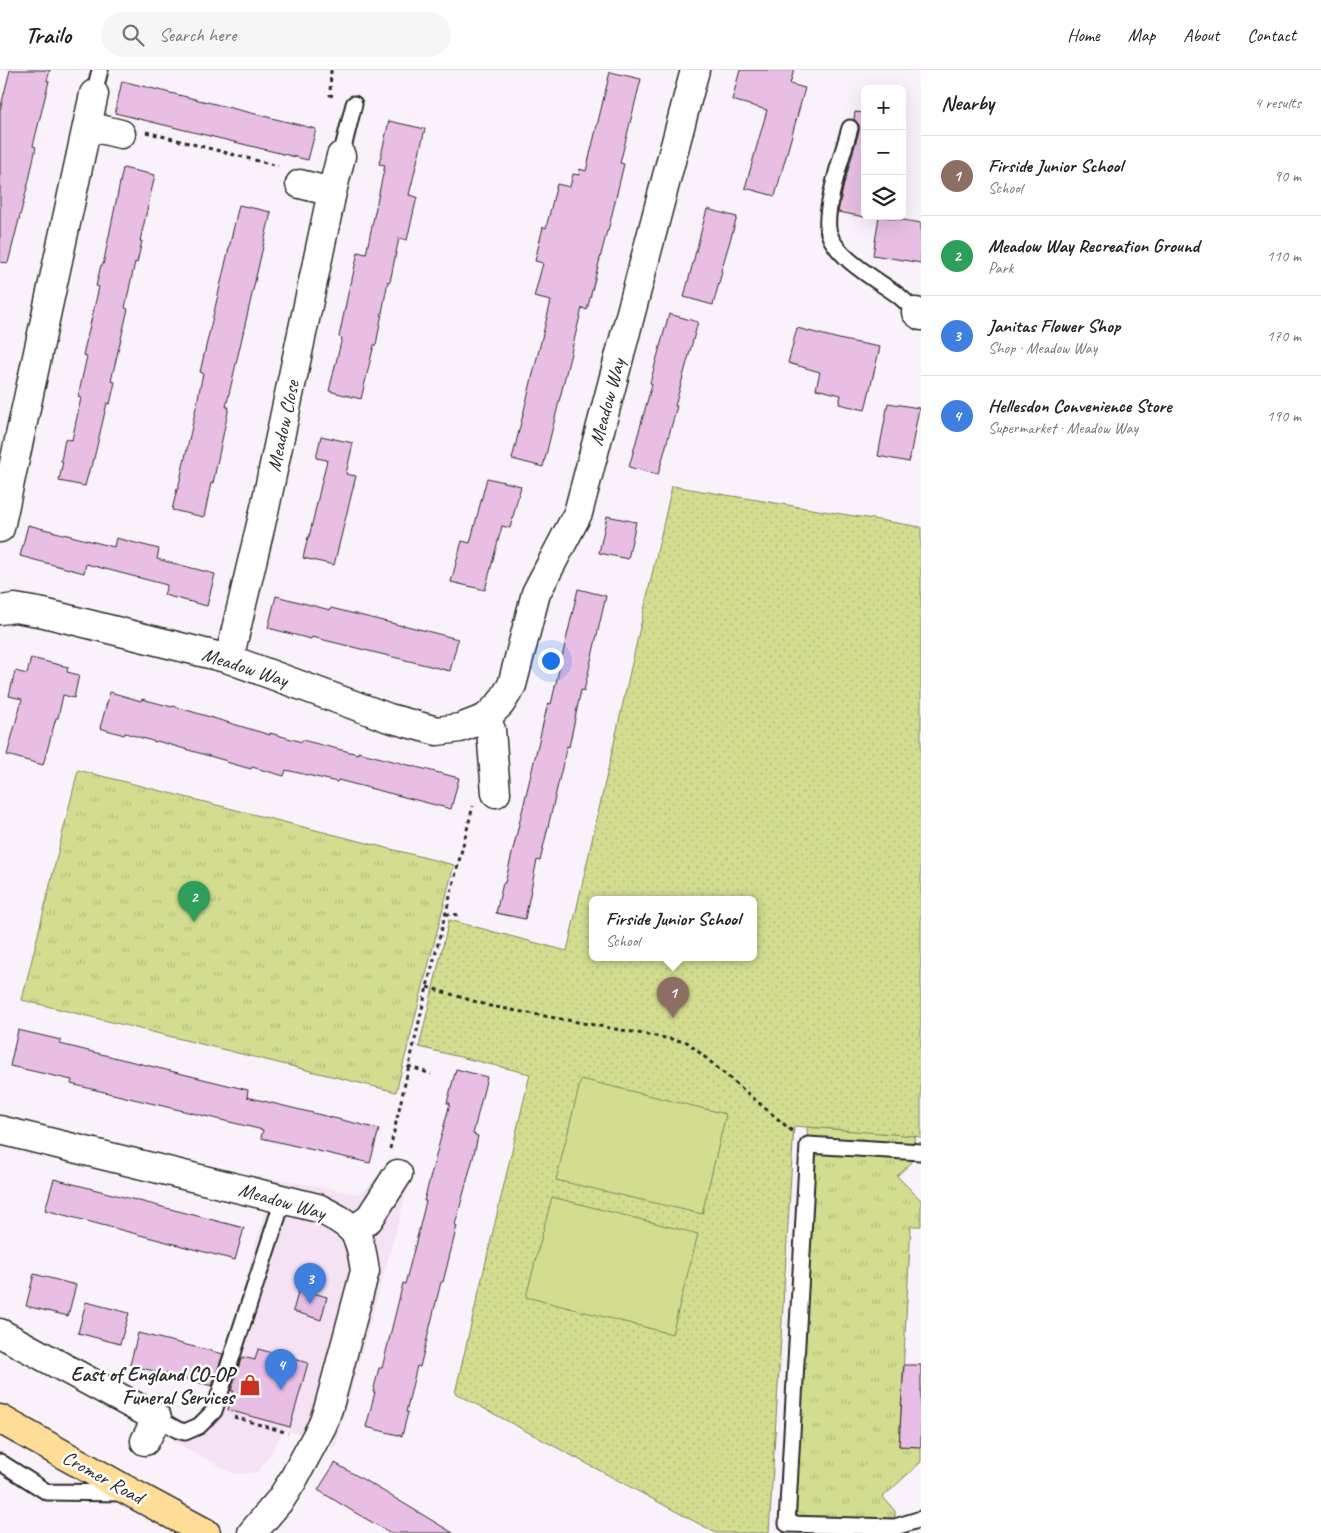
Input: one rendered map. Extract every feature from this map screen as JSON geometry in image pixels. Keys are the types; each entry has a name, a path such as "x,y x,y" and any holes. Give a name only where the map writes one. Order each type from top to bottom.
{"highway":[{"name":"Cromer Road","path":"0,1419 206,1533"}],"street":[{"name":"Meadow Way","path":"0,610 15,608 44,613 229,659 389,718 437,731 460,728 486,718 501,703 512,685 536,593 578,513 695,70"},
{"path":"0,528 97,82"},
{"path":"87,126 121,134"},
{"name":"Meadow Close","path":"229,659 266,503 341,156"},
{"path":"300,184 332,192"},
{"path":"485,798 491,730 486,718"},
{"name":"Meadow Way","path":"0,1130 318,1208 342,1220 354,1230"},
{"path":"252,1533 281,1499 322,1426 365,1270 362,1248 354,1230 369,1219 398,1174"},
{"path":"0,1333 151,1429"}],"lane":[{"path":"341,156 354,104"},
{"path":"850,128 832,190 828,233 843,255 900,297 919,314"},
{"path":"921,1152 808,1145 787,1524 895,1527 921,1519"},
{"path":"151,1429 185,1432 199,1426 214,1411 283,1200"},
{"path":"0,1462 47,1492 132,1493"}],"path":[{"path":"121,134 132,128 298,172 300,184"},
{"path":"398,1174 386,1164 408,1066 446,914 485,798"},
{"path":"446,914 462,916"},
{"path":"427,987 490,1006 687,1042 808,1145"},
{"path":"408,1066 431,1074"},
{"path":"214,1411 294,1435"}],"shaded area":[{"path":"381,1170 411,1177 335,1448 284,1429 258,1472 235,1474 172,1441 188,1420 196,1420 209,1410 274,1178 358,1194 369,1186"}],"green space":[{"path":"672,486 921,527 921,1137 794,1126 769,1533 716,1533 455,1393 530,1074 419,1047 449,920 567,951"},
{"path":"78,770 454,865 396,1092 22,1000"},
{"path":"581,1079 726,1114 702,1214 556,1180"},
{"path":"807,1127 915,1136 912,1162 897,1176 921,1200 921,1226 911,1226 899,1446 921,1447 921,1462 883,1497 895,1511 895,1527 787,1524 808,1145"},
{"path":"552,1197 698,1234 672,1334 526,1297"}],"building":[{"path":"10,70 50,70 33,146 36,147 29,180 8,263 0,262 0,110"},
{"path":"740,70 794,70 790,84 805,88 775,196 745,188 767,110 732,100"},
{"path":"610,72 641,79 620,163 624,164 608,231 587,310 582,308 543,467 512,459 551,301 534,297 543,263 535,261 543,227 546,228 557,184 570,187 573,174 579,175 580,169 586,171"},
{"path":"122,81 316,129 308,160 115,113"},
{"path":"855,112 861,113 861,216 838,212 859,131 859,125 854,119"},
{"path":"389,121 425,129 409,195 417,197 407,240 399,238 390,282 388,281 376,345 374,345 361,399 329,391 342,338 339,337 358,252 366,254 385,165 379,164"},
{"path":"123,168 155,175 140,241 142,241 137,263 135,262 125,308 128,309 111,381 115,382 110,404 107,403 92,467 90,467 85,486 59,481 63,461 61,461 65,439 72,440 81,398 78,397 87,356 83,355 99,287 96,286 101,265 103,265"},
{"path":"239,205 271,212 226,407 229,407 204,517 172,510 203,373 200,372"},
{"path":"707,209 737,217 713,305 684,297"},
{"path":"878,220 903,220 921,223 921,263 873,255"},
{"path":"669,314 698,322 658,475 629,467"},
{"path":"797,328 880,347 865,410 839,404 841,395 816,389 820,372 788,363"},
{"path":"888,403 919,408 909,462 878,456"},
{"path":"321,436 353,443 346,474 356,476 334,565 303,558 327,460 316,458"},
{"path":"487,478 521,486 510,528 502,526 485,590 451,582 462,541 470,543"},
{"path":"607,516 636,522 628,559 599,553"},
{"path":"28,525 114,547 116,538 159,549 157,559 215,574 207,606 164,595 167,585 86,564 84,573 20,556"},
{"path":"578,589 606,596 584,691 581,690 569,747 567,746 540,861 537,860 525,919 496,913 503,883 505,883 548,703 551,704"},
{"path":"276,596 458,639 450,671 268,628"},
{"path":"31,658 68,667 67,672 79,675 74,698 63,695 58,718 56,718 43,765 7,755 22,699 9,696 15,671 27,674"},
{"path":"110,692 141,701 142,699 173,706 270,735 270,733 358,754 358,752 459,778 451,809 338,780 337,782 286,770 284,776 252,767 251,769 157,741 100,728"},
{"path":"18,1030 61,1040 60,1044 248,1090 247,1097 379,1129 370,1163 261,1138 263,1130 71,1084 72,1080 10,1066"},
{"path":"456,1069 487,1077 473,1134 478,1136 455,1225 457,1226 420,1367 417,1366 402,1436 366,1427 379,1368 382,1368 403,1283 405,1284 416,1242 426,1201 424,1201 450,1103 447,1103"},
{"path":"54,1179 244,1228 235,1260 45,1210"},
{"path":"34,1274 76,1285 68,1316 26,1306"},
{"path":"299,1289 327,1297 321,1320 293,1311"},
{"path":"86,1302 129,1313 120,1344 78,1333"},
{"path":"138,1333 223,1354 212,1386 130,1365"},
{"path":"258,1349 308,1363 290,1427 228,1410 234,1391 231,1391 241,1359 243,1357 255,1360"},
{"path":"904,1365 921,1365 921,1447 899,1446"},
{"path":"335,1463 453,1533 391,1533 354,1512 318,1490"}],"place":[{"name":"Meadow Way Recreation Ground","path":"194,922"},
{"name":"Firside Junior School","path":"673,1018"},
{"name":"Janitas Flower Shop","path":"310,1304"},
{"name":"East of England CO-OP Funeral Services","path":"250,1385"},
{"name":"Hellesdon Convenience Store","path":"281,1390"}]}
